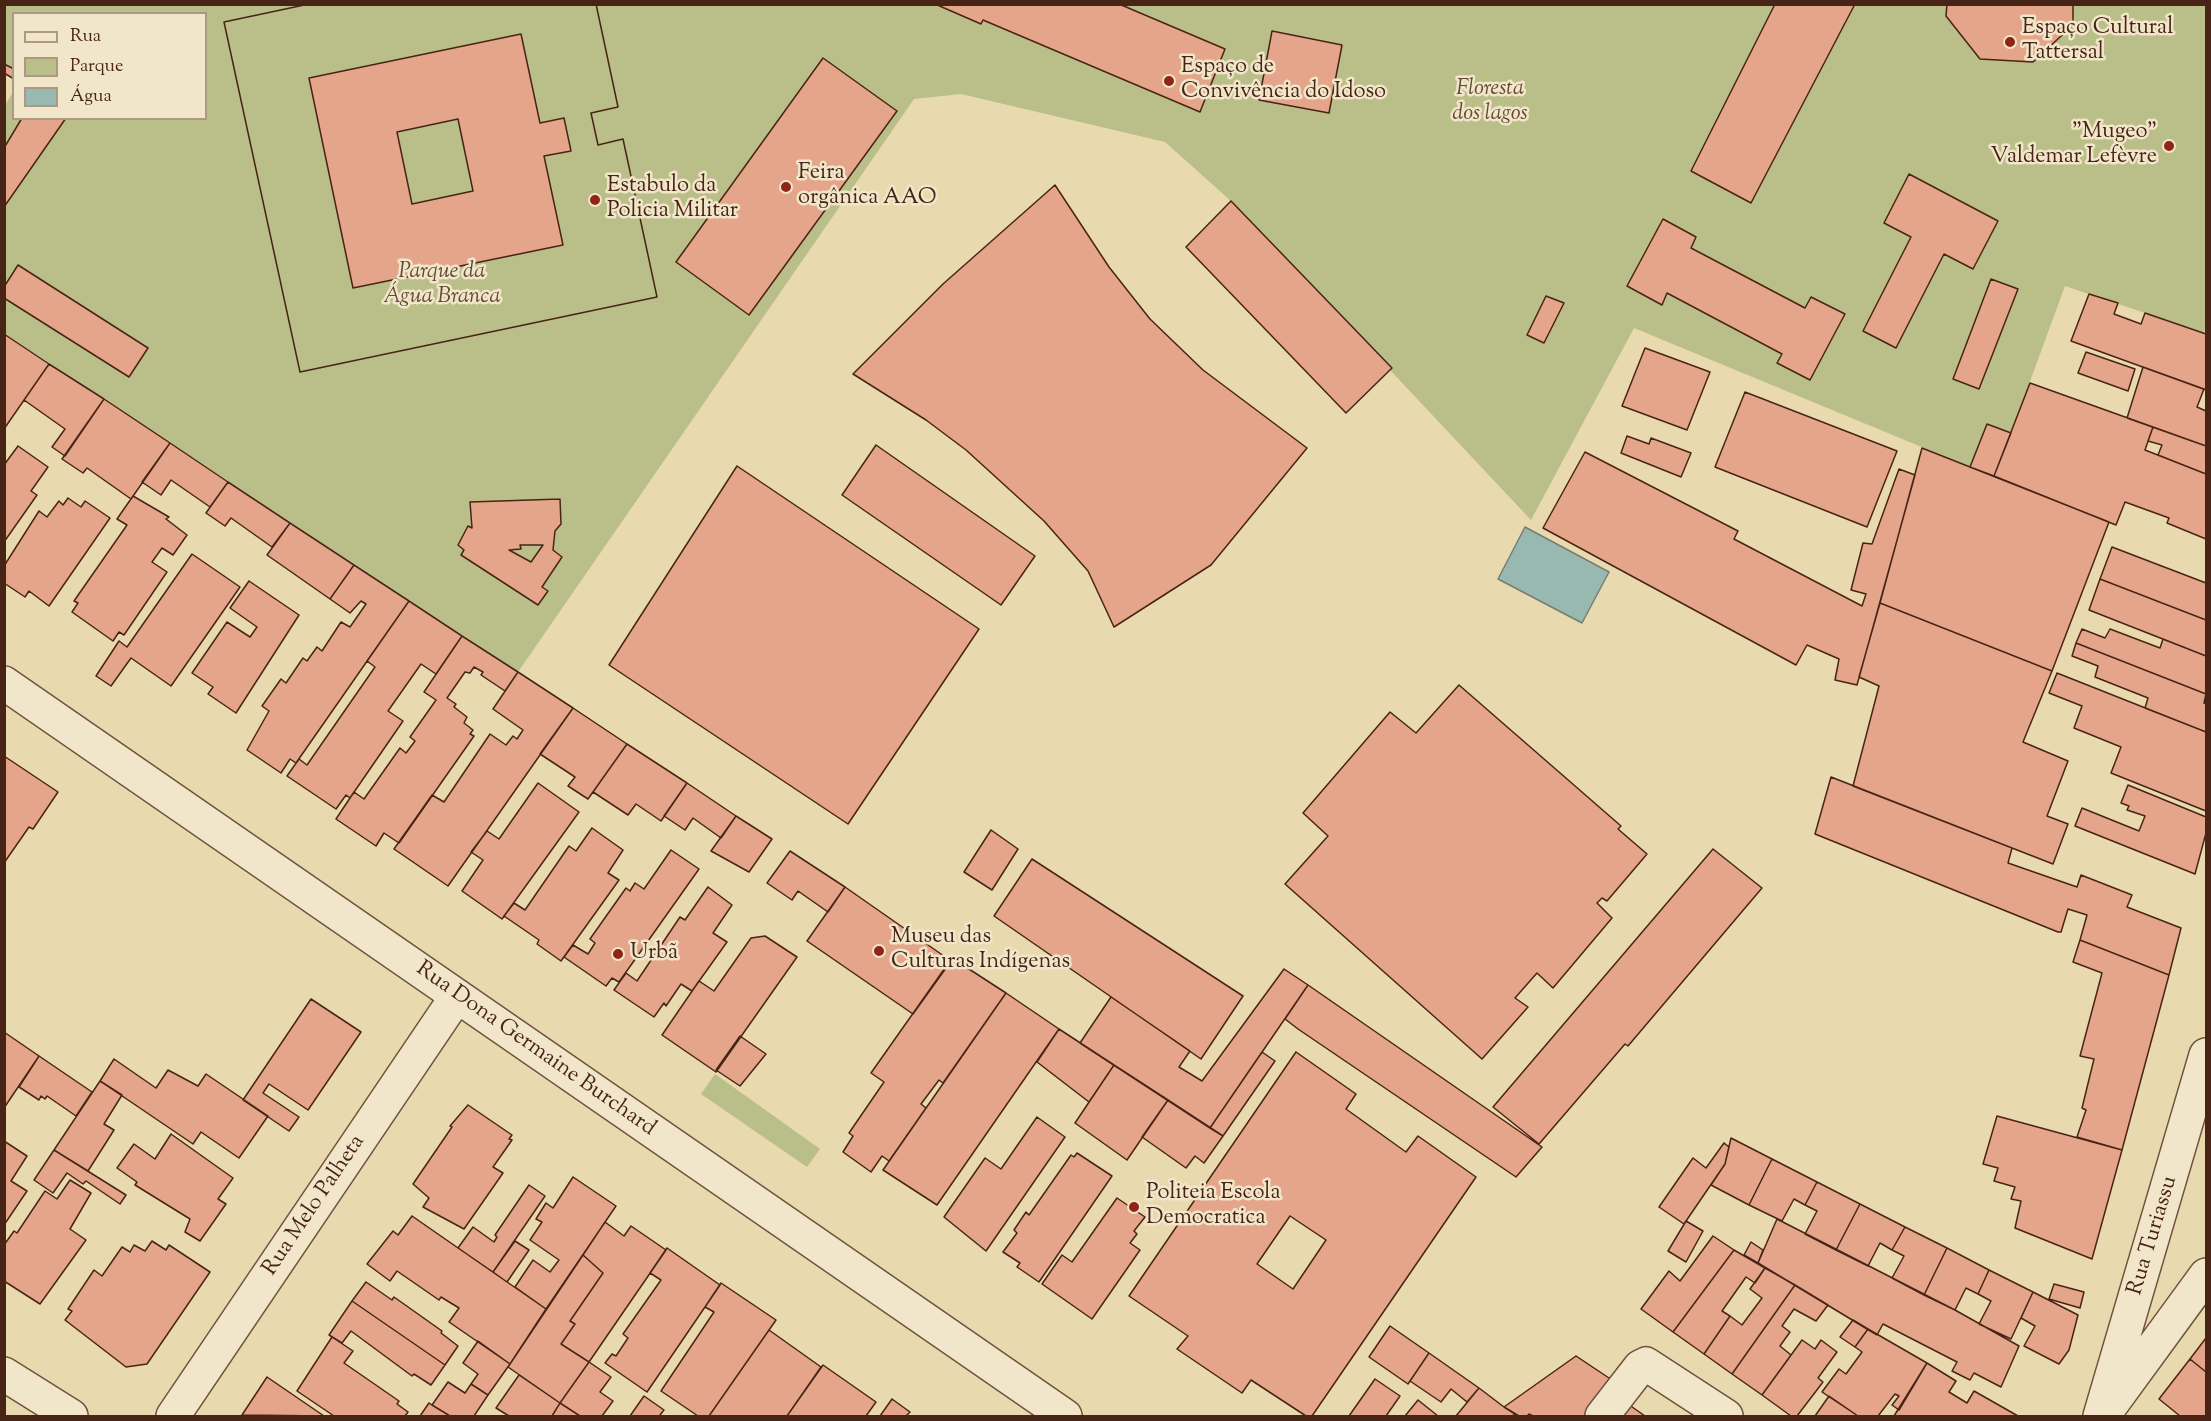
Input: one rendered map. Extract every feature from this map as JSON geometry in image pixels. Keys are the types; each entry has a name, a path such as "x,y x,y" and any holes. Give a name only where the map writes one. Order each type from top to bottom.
{"street":[{"name":"Rua Dona Germaine Burchard","path":"4,682 1065,1416"},
{"name":"Rua Melo Palheta","path":"173,1416 457,996"},
{"name":"Rua Turiassu","path":"2101,1416 2135,1299 2200,1110 2206,1055"},
{"path":"2101,1416 2206,1275"},
{"path":"2135,1299 2173,1321"},
{"path":"1602,1416 1640,1367 1646,1364 1726,1416"},
{"path":"4,1374 71,1416"}],"green space":[{"name":"Parque da Água Branca","path":"4,5 2206,5 2206,322 2204,333 2065,286 2011,433 1987,424 1970,467 1634,328 1531,520 1231,201 1165,142 961,94 914,99 518,672 5,334 4,107 12,94 12,120 207,120 207,12 12,12 12,78 5,73"},
{"path":"715,1074 820,1149 807,1167 701,1094"}],"water":[{"path":"1525,527 1609,572 1582,623 1498,579"}],"building":[{"name":"Estabulo da Policia Militar","path":"309,4 596,4 618,107 591,113 598,145 623,139 657,297 300,372 224,22","holes":["521,34 540,123 564,118 571,151 544,156 563,245 353,288 309,78"]},
{"name":"Estabulo da Policia Militar","path":"309,4 596,4 618,107 591,113 598,145 623,139 657,297 300,372 224,22"},
{"name":"Espaço de Convivência do Idoso","path":"935,4 1119,4 1225,49 1200,112 983,20 981,24"},
{"path":"1775,4 1855,4 1751,203 1691,171"},
{"name":"Espaço Cultural Tattersal","path":"1947,4 2073,4 2073,25 2033,62 1980,59 1946,16"},
{"path":"1272,31 1342,45 1329,113 1259,100"},
{"name":"Feira orgânica AAO","path":"823,58 897,111 749,315 676,262"},
{"path":"4,64 12,68 12,78 4,73"},
{"path":"458,119 473,191 412,204 397,132"},
{"path":"21,120 65,120 4,207 4,148"},
{"path":"1909,174 1998,221 1973,269 1944,254 1896,348 1863,331 1911,237 1884,223"},
{"path":"1055,185 1109,267 1150,319 1203,370 1307,448 1211,565 1114,627 1088,571 1044,521 966,450 926,420 853,374 943,284"},
{"path":"1231,201 1392,368 1346,413 1186,247"},
{"path":"1663,219 1696,237 1691,248 1805,308 1811,297 1845,314 1810,380 1777,363 1782,354 1667,293 1662,305 1627,286"},
{"path":"18,265 148,348 129,377 4,298 4,287"},
{"path":"1991,279 2018,289 1979,389 1953,379"},
{"path":"2089,294 2118,303 2114,314 2141,324 2145,313 2206,334 2206,390 2071,341"},
{"path":"1546,296 1564,303 1544,343 1527,335"},
{"path":"4,334 49,364 4,429"},
{"path":"1645,348 1710,372 1687,430 1622,406"},
{"path":"2086,352 2135,369 2128,391 2078,373"},
{"path":"49,364 104,399 65,456 52,447 65,429 24,400"},
{"path":"2143,367 2204,389 2197,407 2206,411 2206,446 2127,418"},
{"path":"2030,383 2153,427 2145,450 2206,474 2206,539 2167,523 2169,518 2125,502 2116,525 1994,476"},
{"path":"1745,392 1897,451 1867,527 1715,467"},
{"path":"104,399 170,443 131,499 87,468 83,473 62,459"},
{"path":"1987,424 2011,433 1994,476 1970,467"},
{"path":"2153,427 2206,446 2206,474 2158,455 2162,445 2148,441"},
{"path":"1627,436 1649,444 1651,438 1691,453 1681,477 1621,453"},
{"path":"170,443 228,482 210,507 171,480 161,495 142,482"},
{"path":"876,445 1035,556 1001,605 842,495"},
{"path":"18,446 48,467 31,491 37,495 4,542 4,465"},
{"path":"1922,448 2109,522 2052,671 1880,603"},
{"path":"1585,452 1738,531 1734,539 1862,606 1866,594 1851,590 1863,543 1872,544 1899,469 1915,475 1857,685 1835,680 1839,659 1807,645 1796,665 1543,528"},
{"path":"737,466 979,629 848,824 609,665"},
{"path":"228,482 290,523 272,547 231,518 225,526 206,513"},
{"path":"133,496 169,517 166,519 187,535 173,555 162,548 152,562 167,572 124,635 119,632 113,641 72,612 78,603 74,601 127,525 117,519"},
{"path":"68,498 81,507 85,501 110,518 49,606 29,591 25,597 4,583 4,566 39,511 47,517 59,501 63,505"},
{"path":"560,499 561,524 555,531 553,550 562,557 542,587 548,591 538,605 461,555 464,550 458,545 468,526 472,528 470,502","holes":["520,545 543,545 531,562 509,550 521,549"]},
{"path":"290,523 354,565 330,599 267,555"},
{"path":"2112,547 2206,583 2206,620 2100,579"},
{"path":"192,554 240,587 171,686 131,658 111,686 96,676 119,641 127,647"},
{"path":"354,565 409,601 296,763 290,759 281,773 247,750 269,711 262,706 281,679 286,683 303,658 307,661 317,647 322,651 341,622 350,627 366,604 361,601 350,613 330,599"},
{"path":"2100,579 2206,620 2206,656 2089,610"},
{"path":"249,581 299,615 236,713 208,694 213,687 192,673 227,622 250,637 257,627 230,608"},
{"path":"409,601 462,636 436,674 421,664 388,711 403,721 350,798 346,795 336,809 287,776 299,759 307,765 375,667 367,661"},
{"path":"1880,603 2052,671 2023,742 2068,761 2047,816 2068,824 2053,864 1853,786 1879,686 1859,677"},
{"path":"2082,629 2105,638 2110,629 2160,648 2163,639 2206,656 2206,694 2076,643"},
{"path":"462,636 518,672 505,691 481,675 483,672 474,667 470,673 465,672 447,698 456,704 454,707 467,717 464,723 473,730 470,734 474,736 399,843 384,833 376,846 336,819 354,792 364,799 400,748 406,753 415,741 410,737 436,700 424,692"},
{"path":"2076,643 2206,694 2204,703 2206,704 2206,732 2145,708 2148,698 2095,677 2098,666 2072,656"},
{"path":"518,672 573,708 448,886 394,849 432,795 444,802 490,734 506,745 513,736 517,739 523,730 493,709"},
{"path":"2057,673 2206,732 2206,811 2111,773 2121,747 2074,728 2082,706 2049,693"},
{"path":"1459,685 1621,826 1618,829 1647,854 1607,901 1602,898 1597,903 1612,918 1553,988 1537,973 1515,998 1528,1007 1482,1059 1285,884 1328,836 1303,813 1390,712 1416,733"},
{"path":"573,708 627,744 588,799 568,786 575,777 540,754"},
{"path":"627,744 687,783 661,821 636,804 628,815 593,792"},
{"path":"4,756 58,792 33,829 29,827 4,863"},
{"path":"1831,777 2012,848 2008,863 2077,887 2081,875 2132,895 2127,907 2181,928 2169,975 2080,940 2087,915 2068,909 2061,932 2058,932 1815,834"},
{"path":"538,783 579,812 502,919 462,891 483,860 471,852 487,831 499,839"},
{"path":"687,783 736,816 721,838 693,818 685,830 664,816"},
{"path":"2128,785 2206,817 2206,833 2195,874 2075,826 2082,808 2139,831 2145,816 2127,810 2129,806 2121,803"},
{"path":"736,816 772,839 749,872 711,851"},
{"path":"592,828 623,850 608,873 619,880 561,961 537,944 539,940 504,916 514,903 525,910 569,846 576,851"},
{"path":"991,830 1018,849 992,890 964,872"},
{"path":"1713,849 1762,888 1628,1046 1625,1044 1539,1144 1493,1107"},
{"path":"671,850 699,869 619,982 612,978 606,986 564,957 573,945 588,954 595,943 590,939 626,888 630,891 635,883 644,889"},
{"path":"790,851 845,887 828,912 798,891 792,900 767,883"},
{"path":"1032,859 1243,996 1201,1059 994,916"},
{"path":"708,887 732,905 713,933 727,942 692,991 681,984 666,1006 664,1003 654,1017 614,990 626,973 637,981 680,917 685,920"},
{"name":"Museu das Culturas Indígenas","path":"845,887 951,961 913,1014 807,941"},
{"path":"765,936 797,957 716,1072 662,1035 699,981 714,991 751,938"},
{"path":"2080,940 2169,975 2122,1150 2077,1137 2086,1110 2082,1108 2094,1059 2080,1056 2102,973 2073,962"},
{"path":"952,958 1006,993 943,1083 939,1080 921,1104 926,1108 889,1161 882,1156 871,1172 843,1152 853,1136 849,1133 884,1082 871,1073"},
{"path":"1284,969 1308,985 1210,1128 1080,1043 1111,997 1190,1051 1179,1067 1202,1081"},
{"path":"1308,985 1542,1147 1516,1177 1298,1029 1285,1019"},
{"path":"1006,993 1059,1029 937,1205 883,1170"},
{"path":"311,999 361,1032 308,1110 269,1084 263,1093 299,1117 289,1131 243,1100"},
{"path":"1059,1029 1114,1065 1089,1102 1037,1062"},
{"path":"4,1032 39,1056 4,1108"},
{"path":"740,1036 766,1054 740,1086 716,1070"},
{"path":"1262,1052 1275,1061 1223,1136 1210,1128"},
{"path":"1296,1052 1356,1094 1346,1109 1406,1152 1418,1136 1476,1177 1312,1416 1306,1416 1251,1380 1242,1393 1177,1349 1188,1336 1129,1296","holes":["1290,1216 1326,1240 1293,1289 1257,1264"]},
{"path":"39,1056 92,1092 76,1116 47,1096 45,1099 41,1096 39,1100 19,1087"},
{"path":"114,1059 156,1088 168,1070 198,1086 206,1074 268,1116 239,1158 201,1132 193,1144 100,1081"},
{"path":"1114,1065 1168,1100 1127,1160 1075,1123"},
{"path":"100,1081 122,1095 104,1124 114,1130 88,1171 54,1150"},
{"path":"1168,1100 1223,1136 1204,1163 1195,1156 1186,1168 1142,1137"},
{"path":"468,1105 512,1135 509,1139 512,1140 493,1167 503,1173 464,1229 423,1207 429,1198 413,1184 452,1127 450,1126"},
{"path":"1997,1116 2122,1150 2092,1259 2015,1228 2021,1201 2011,1199 2015,1187 1994,1181 1998,1168 1983,1164"},
{"path":"1037,1117 1065,1137 986,1251 944,1217 985,1158 1001,1169"},
{"path":"171,1134 233,1178 218,1199 226,1204 200,1241 185,1232 190,1219 135,1185 137,1182 117,1168 134,1144 155,1159"},
{"path":"1731,1138 1772,1159 1749,1205 1711,1185 1725,1164"},
{"path":"4,1141 27,1156 11,1181 27,1191 4,1225"},
{"path":"1724,1143 1729,1147 1725,1164 1684,1224 1659,1207 1693,1158 1706,1168"},
{"path":"54,1150 126,1195 120,1204 86,1181 83,1184 67,1173 53,1193 34,1180"},
{"path":"1077,1153 1112,1176 1039,1282 1017,1267 1020,1263 1003,1252 1017,1233 1014,1230 1026,1212 1029,1215 1071,1155 1074,1157"},
{"path":"1772,1159 1817,1182 1805,1205 1794,1199 1782,1221 1749,1205"},
{"path":"573,1177 616,1206 546,1309 515,1287 533,1260 550,1272 559,1260 530,1240 542,1222 536,1219 546,1203 553,1208"},
{"path":"70,1180 91,1193 70,1229 86,1240 40,1304 4,1281 4,1245 14,1231 17,1233 45,1191 57,1199"},
{"path":"1817,1182 1860,1204 1836,1250 1805,1234 1817,1211 1805,1205"},
{"path":"529,1185 545,1196 493,1272 458,1248 473,1227 494,1242 497,1237 495,1235"},
{"path":"1117,1198 1145,1217 1134,1231 1137,1234 1130,1243 1140,1250 1092,1319 1042,1284 1062,1255 1072,1262"},
{"path":"1860,1204 1905,1227 1892,1250 1880,1243 1868,1266 1836,1250"},
{"path":"412,1216 546,1309 510,1364 449,1322 459,1308 441,1297 439,1300 397,1271 390,1281 367,1264 393,1231 398,1235"},
{"path":"1777,1219 1955,1310 2019,1346 2001,1387 1974,1373 1970,1380 1952,1371 1957,1362 1883,1324 1877,1335 1758,1263"},
{"path":"1686,1221 1703,1231 1686,1262 1668,1251"},
{"path":"605,1222 624,1236 631,1226 666,1250 589,1362 561,1344 575,1324 570,1321 603,1273 583,1255"},
{"path":"1905,1227 1947,1248 1924,1295 1892,1278 1904,1256 1892,1250"},
{"path":"1713,1236 1734,1250 1673,1332 1641,1309 1669,1271 1680,1281"},
{"path":"152,1241 166,1250 169,1245 210,1272 147,1364 126,1367 65,1320 72,1311 68,1309 94,1270 102,1276 122,1247 130,1252 134,1245 145,1251"},
{"path":"515,1241 529,1250 507,1282 493,1272"},
{"path":"1751,1242 1763,1250 1758,1263 1744,1255"},
{"path":"667,1248 720,1285 647,1392 605,1363 612,1354 616,1356 628,1338 623,1334 661,1280 650,1273"},
{"path":"1947,1248 1989,1270 1978,1294 1966,1288 1955,1310 1924,1295"},
{"path":"1734,1250 1765,1268 1755,1283 1746,1277 1722,1311 1730,1316 1704,1354 1673,1332"},
{"path":"583,1255 603,1273 570,1321 575,1324 561,1344 589,1362 560,1403 508,1367"},
{"path":"1765,1268 1795,1285 1732,1374 1704,1354 1730,1316 1742,1325 1762,1298 1750,1289"},
{"path":"1989,1270 2033,1292 2011,1339 1979,1324 1991,1301 1978,1294"},
{"path":"366,1282 392,1300 394,1297 442,1331 441,1333 458,1346 445,1365 352,1301"},
{"path":"721,1283 776,1320 709,1416 698,1416 661,1391 714,1312 705,1307"},
{"path":"2054,1284 2084,1292 2080,1308 2049,1299"},
{"path":"1795,1285 1828,1305 1816,1321 1794,1309 1782,1326 1790,1332 1780,1346 1791,1355 1762,1395 1732,1374"},
{"path":"2033,1292 2078,1315 2069,1350 2059,1364 2024,1346 2035,1326 2021,1318"},
{"path":"352,1301 445,1365 431,1385 414,1374 412,1376 351,1331 342,1343 329,1335"},
{"path":"1853,1320 1868,1329 1855,1347 1840,1337"},
{"path":"1390,1326 1429,1353 1408,1384 1369,1357"},
{"path":"1868,1329 1927,1363 1899,1410 1892,1405 1899,1396 1895,1394 1878,1416 1858,1416 1822,1392 1839,1369 1846,1374 1862,1352 1855,1347"},
{"path":"769,1330 821,1367 787,1416 709,1416"},
{"path":"332,1337 353,1351 344,1363 399,1401 397,1404 408,1412 405,1416 334,1416 297,1391"},
{"path":"2206,1338 2206,1372 2190,1359"},
{"path":"1802,1340 1815,1349 1821,1340 1837,1352 1818,1378 1823,1382 1797,1416 1791,1416 1762,1395"},
{"path":"478,1341 510,1364 488,1395 471,1384 478,1374 463,1363"},
{"path":"1429,1353 1479,1388 1467,1402 1451,1389 1441,1402 1410,1381"},
{"path":"1576,1356 1615,1382 1588,1416 1533,1416 1529,1414 1519,1416 1504,1407"},
{"path":"2190,1359 2206,1372 2206,1416 2180,1416 2159,1399"},
{"path":"589,1362 611,1377 600,1392 613,1401 602,1416 580,1416 560,1403"},
{"path":"1927,1363 1956,1381 1949,1392 1967,1403 1974,1391 2018,1416 1894,1416"},
{"path":"823,1365 876,1402 866,1416 787,1416"},
{"path":"519,1375 560,1403 552,1416 509,1416 496,1408"},
{"path":"267,1377 324,1416 242,1415"},
{"path":"1375,1379 1400,1396 1386,1416 1349,1416"},
{"path":"448,1382 465,1393 471,1384 488,1395 474,1416 450,1416 432,1405"},
{"path":"1479,1388 1515,1414 1512,1416 1456,1416"},
{"path":"644,1396 664,1410 660,1415 662,1416 630,1416"},
{"path":"1829,1396 1858,1416 1815,1416"},
{"path":"892,1399 910,1412 906,1416 880,1416"},
{"path":"1418,1400 1438,1416 1405,1416"},
{"path":"1625,1402 1645,1416 1614,1416"},
{"path":"429,1403 432,1405 450,1416 420,1416"},
{"path":"560,1403 580,1416 552,1416"}],"place":[{"name":"Espaço Cultural Tattersal","path":"2010,42"},
{"name":"Espaço de Convivência do Idoso","path":"1169,81"},
{"name":"\"Mugeo\" Valdemar Lefèvre","path":"2169,146"},
{"name":"Feira orgânica AAO","path":"786,187"},
{"name":"Estabulo da Policia Militar","path":"595,200"},
{"name":"Museu das Culturas Indígenas","path":"879,951"},
{"name":"Urbã","path":"618,954"},
{"name":"Politeia Escola Democratica","path":"1134,1207"}],"park label":[{"name":"Floresta dos lagos","path":"1490,102"}]}
